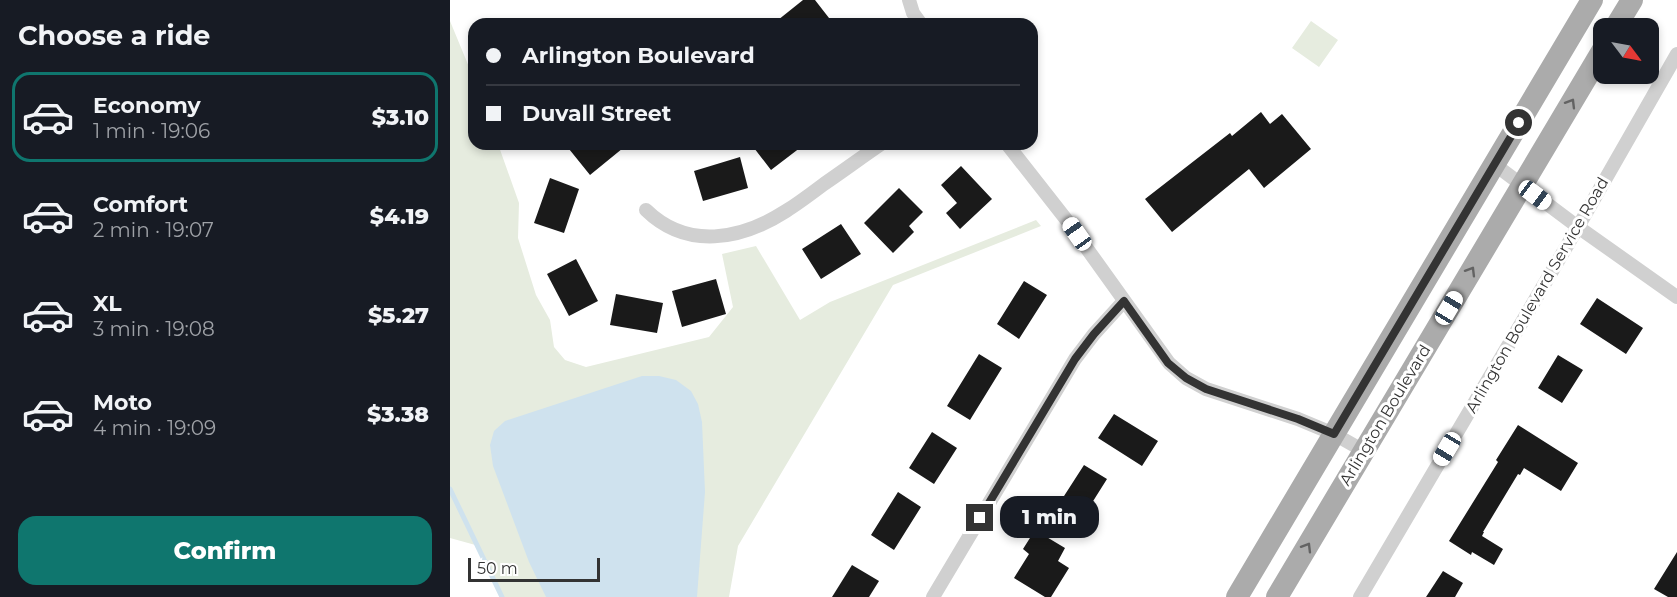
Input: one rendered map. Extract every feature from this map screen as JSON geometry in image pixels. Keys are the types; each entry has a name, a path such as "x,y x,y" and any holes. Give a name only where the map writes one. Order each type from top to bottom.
{"main road":[{"name":"Arlington Boulevard","path":"1237,597 1592,0"},
{"path":"1621,18 1632,0"},
{"name":"Arlington Boulevard","path":"1277,597 1593,66"}],"street":[{"path":"909,0 917,18"},
{"name":"Arlington Boulevard Service Road","path":"1360,597 1677,54"},
{"path":"646,210 672,230 690,236 709,237 736,232 762,224 785,212 873,150"},
{"path":"1012,150 1065,218 1168,363 1186,378 1206,389 1298,419 1334,434 1364,451"},
{"path":"1494,164 1677,297"},
{"path":"933,597 1075,359 1124,301"}],"shaded area":[{"path":"450,21 468,64 468,150 500,150 519,203 518,238 536,295 550,320 554,347 565,360 586,367 709,337 733,307 722,254 756,246 800,320 830,302 1036,220 1041,226 893,285 738,546 729,597 503,597 479,546 450,538"},
{"path":"1311,21 1338,40 1319,67 1292,48"}],"water":[{"path":"642,376 659,376 676,380 691,391 698,404 702,422 705,492 697,597 546,597 529,562 493,466 490,445 494,431 505,421"}],"building":[{"path":"803,0 815,0 829,18 780,18"},
{"path":"1261,112 1270,124 1282,114 1311,149 1264,188 1249,169 1172,232 1145,199"},
{"path":"570,150 621,150 590,175"},
{"path":"756,150 797,150 771,170"},
{"path":"740,157 748,188 703,201 694,171"},
{"path":"961,166 992,199 960,229 946,213 957,203 941,185"},
{"path":"550,178 579,189 564,233 534,223"},
{"path":"899,188 923,212 909,226 914,232 893,253 864,223"},
{"path":"841,224 861,254 821,279 802,249"},
{"path":"576,259 598,301 569,316 547,274"},
{"path":"716,279 726,314 682,327 672,291"},
{"path":"1024,281 1047,295 1019,339 997,324"},
{"path":"616,294 663,303 657,333 610,325"},
{"path":"1597,298 1643,328 1626,354 1580,324"},
{"path":"979,354 1002,368 970,420 947,406"},
{"path":"1558,355 1583,370 1562,403 1538,388"},
{"path":"1114,414 1158,441 1142,466 1098,438"},
{"path":"1518,425 1578,463 1561,491 1524,468 1520,475 1518,474 1483,532 1482,536 1503,549 1494,565 1472,552 1471,555 1449,541"},
{"path":"932,432 957,448 934,484 909,468"},
{"path":"1084,465 1107,479 1078,525 1055,510"},
{"path":"898,492 921,507 894,550 871,535"},
{"path":"1035,530 1065,548 1058,561 1069,568 1051,597 1045,597 1014,578 1029,554 1023,549"},
{"path":"1677,552 1677,597 1668,597 1654,589"},
{"path":"852,565 879,581 869,597 832,597"},
{"path":"1443,571 1463,583 1455,597 1426,597"}],"waterway":[{"path":"450,489 502,597"}],"route":[{"path":"980,518 1075,359 1124,301 1168,363 1186,378 1206,389 1298,419 1334,434 1519,123"}]}
